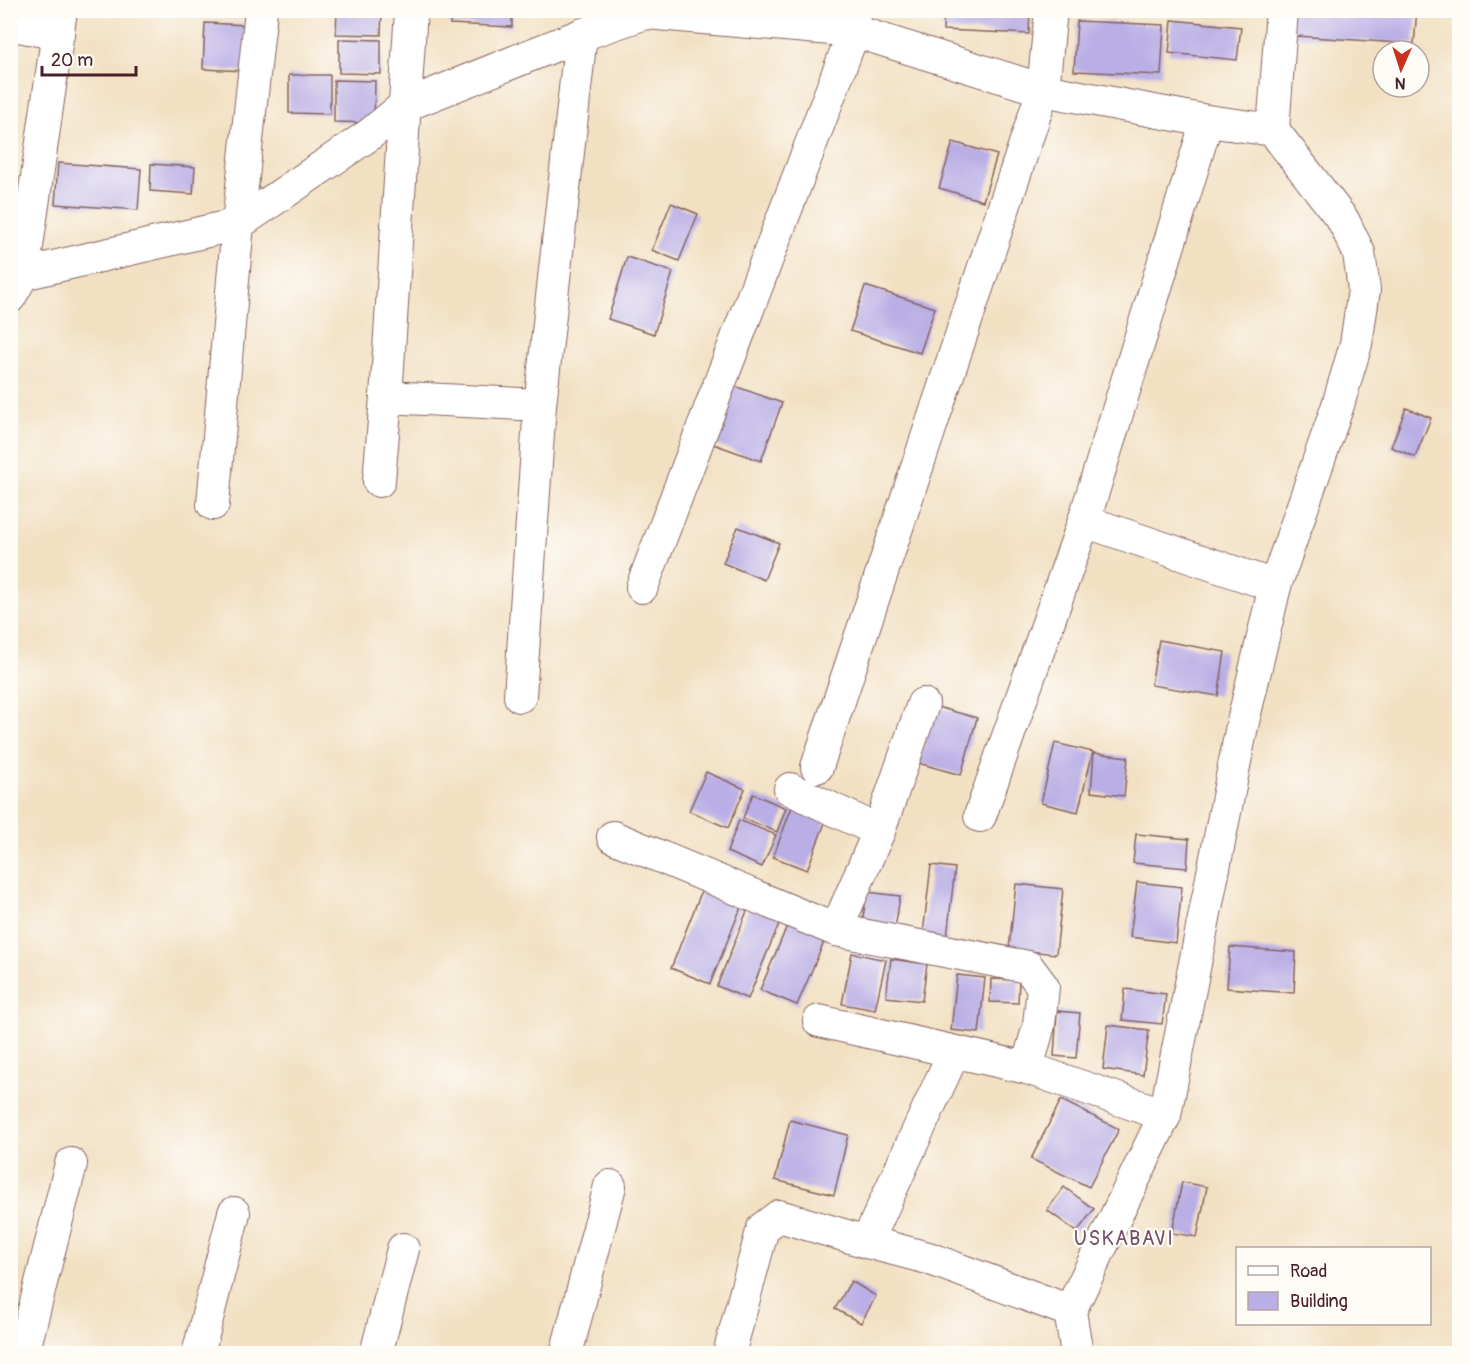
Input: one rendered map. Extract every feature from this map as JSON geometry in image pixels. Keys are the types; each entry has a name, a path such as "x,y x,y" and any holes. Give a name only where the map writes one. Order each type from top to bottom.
{"street":[{"path":"213,504 238,225 261,10"},
{"path":"379,481 411,10"},
{"path":"817,767 1043,90 1051,10"},
{"path":"1077,1353 1070,1311 1165,1115 1242,726 1275,586 1338,405 1356,344 1364,290 1359,253 1343,220 1273,130 1282,10"},
{"path":"10,24 59,22 15,281 238,225 369,135 404,106 581,35 646,12 855,21 1043,90 1207,121 1273,130"},
{"path":"642,587 855,21"},
{"path":"520,696 540,405 581,35"},
{"path":"980,816 1084,521 1207,121"},
{"path":"386,397 540,405"},
{"path":"1084,521 1275,586"},
{"path":"836,930 879,831 924,704"},
{"path":"790,789 879,831"},
{"path":"613,837 836,930 1028,967 1043,987 1039,1025 1026,1068"},
{"path":"819,1021 1026,1068 1165,1115"},
{"path":"867,1242 954,1052"},
{"path":"22,1353 71,1164"},
{"path":"566,1353 610,1186"},
{"path":"198,1353 234,1213"},
{"path":"729,1353 763,1228 779,1216 928,1258 1070,1311"},
{"path":"376,1353 403,1249"}],"building":[{"path":"337,10 382,10 381,35 336,34"},
{"path":"450,10 512,10 512,27 450,24"},
{"path":"944,10 1030,10 1029,34 943,30"},
{"path":"1284,10 1417,10 1414,39 1371,39 1371,41 1282,35"},
{"path":"1172,20 1241,27 1237,60 1169,53"},
{"path":"1077,21 1164,25 1161,75 1074,71"},
{"path":"205,23 247,25 245,71 203,69"},
{"path":"339,39 381,40 381,74 339,73"},
{"path":"289,75 330,75 330,114 289,113"},
{"path":"334,80 375,81 374,123 334,122"},
{"path":"953,142 997,155 983,201 939,188"},
{"path":"58,163 141,169 138,210 55,204"},
{"path":"151,164 195,167 193,194 150,191"},
{"path":"671,203 698,214 679,261 652,250"},
{"path":"627,257 673,272 654,334 608,319"},
{"path":"865,286 935,308 920,353 850,331"},
{"path":"726,383 782,403 761,461 705,441"},
{"path":"1406,408 1431,418 1415,457 1391,447"},
{"path":"738,527 779,543 764,580 723,563"},
{"path":"1159,640 1225,652 1218,696 1151,685"},
{"path":"934,706 977,718 961,775 918,763"},
{"path":"1055,743 1093,752 1078,812 1041,803"},
{"path":"1094,753 1128,757 1124,796 1091,792"},
{"path":"706,772 745,789 728,828 689,811"},
{"path":"753,794 786,808 777,832 743,818"},
{"path":"792,807 826,820 807,870 773,857"},
{"path":"739,820 776,835 762,867 727,852"},
{"path":"1136,834 1189,839 1187,868 1133,863"},
{"path":"931,865 955,868 946,946 922,943"},
{"path":"1137,882 1182,887 1176,943 1130,937"},
{"path":"1016,884 1063,889 1056,954 1009,949"},
{"path":"702,890 742,905 710,984 671,968"},
{"path":"867,892 900,896 894,936 861,931"},
{"path":"749,906 781,919 748,999 717,986"},
{"path":"790,919 827,935 797,1005 760,990"},
{"path":"1230,947 1296,952 1294,993 1227,988"},
{"path":"852,953 886,960 875,1010 842,1004"},
{"path":"891,959 927,964 922,1001 886,997"},
{"path":"957,975 985,978 979,1033 951,1030"},
{"path":"991,979 1019,980 1018,1003 990,1002"},
{"path":"1125,989 1166,994 1162,1024 1122,1020"},
{"path":"1057,1011 1080,1013 1076,1058 1054,1056"},
{"path":"1108,1025 1149,1030 1143,1075 1103,1069"},
{"path":"1061,1100 1119,1129 1089,1187 1031,1159"},
{"path":"790,1120 848,1135 834,1195 775,1180"},
{"path":"1182,1182 1207,1187 1197,1237 1172,1233"},
{"path":"1064,1187 1094,1209 1077,1232 1047,1210"},
{"path":"851,1281 876,1296 861,1323 835,1309"}],"district":[{"name":"USKABAVI","path":"1124,1238"}]}
